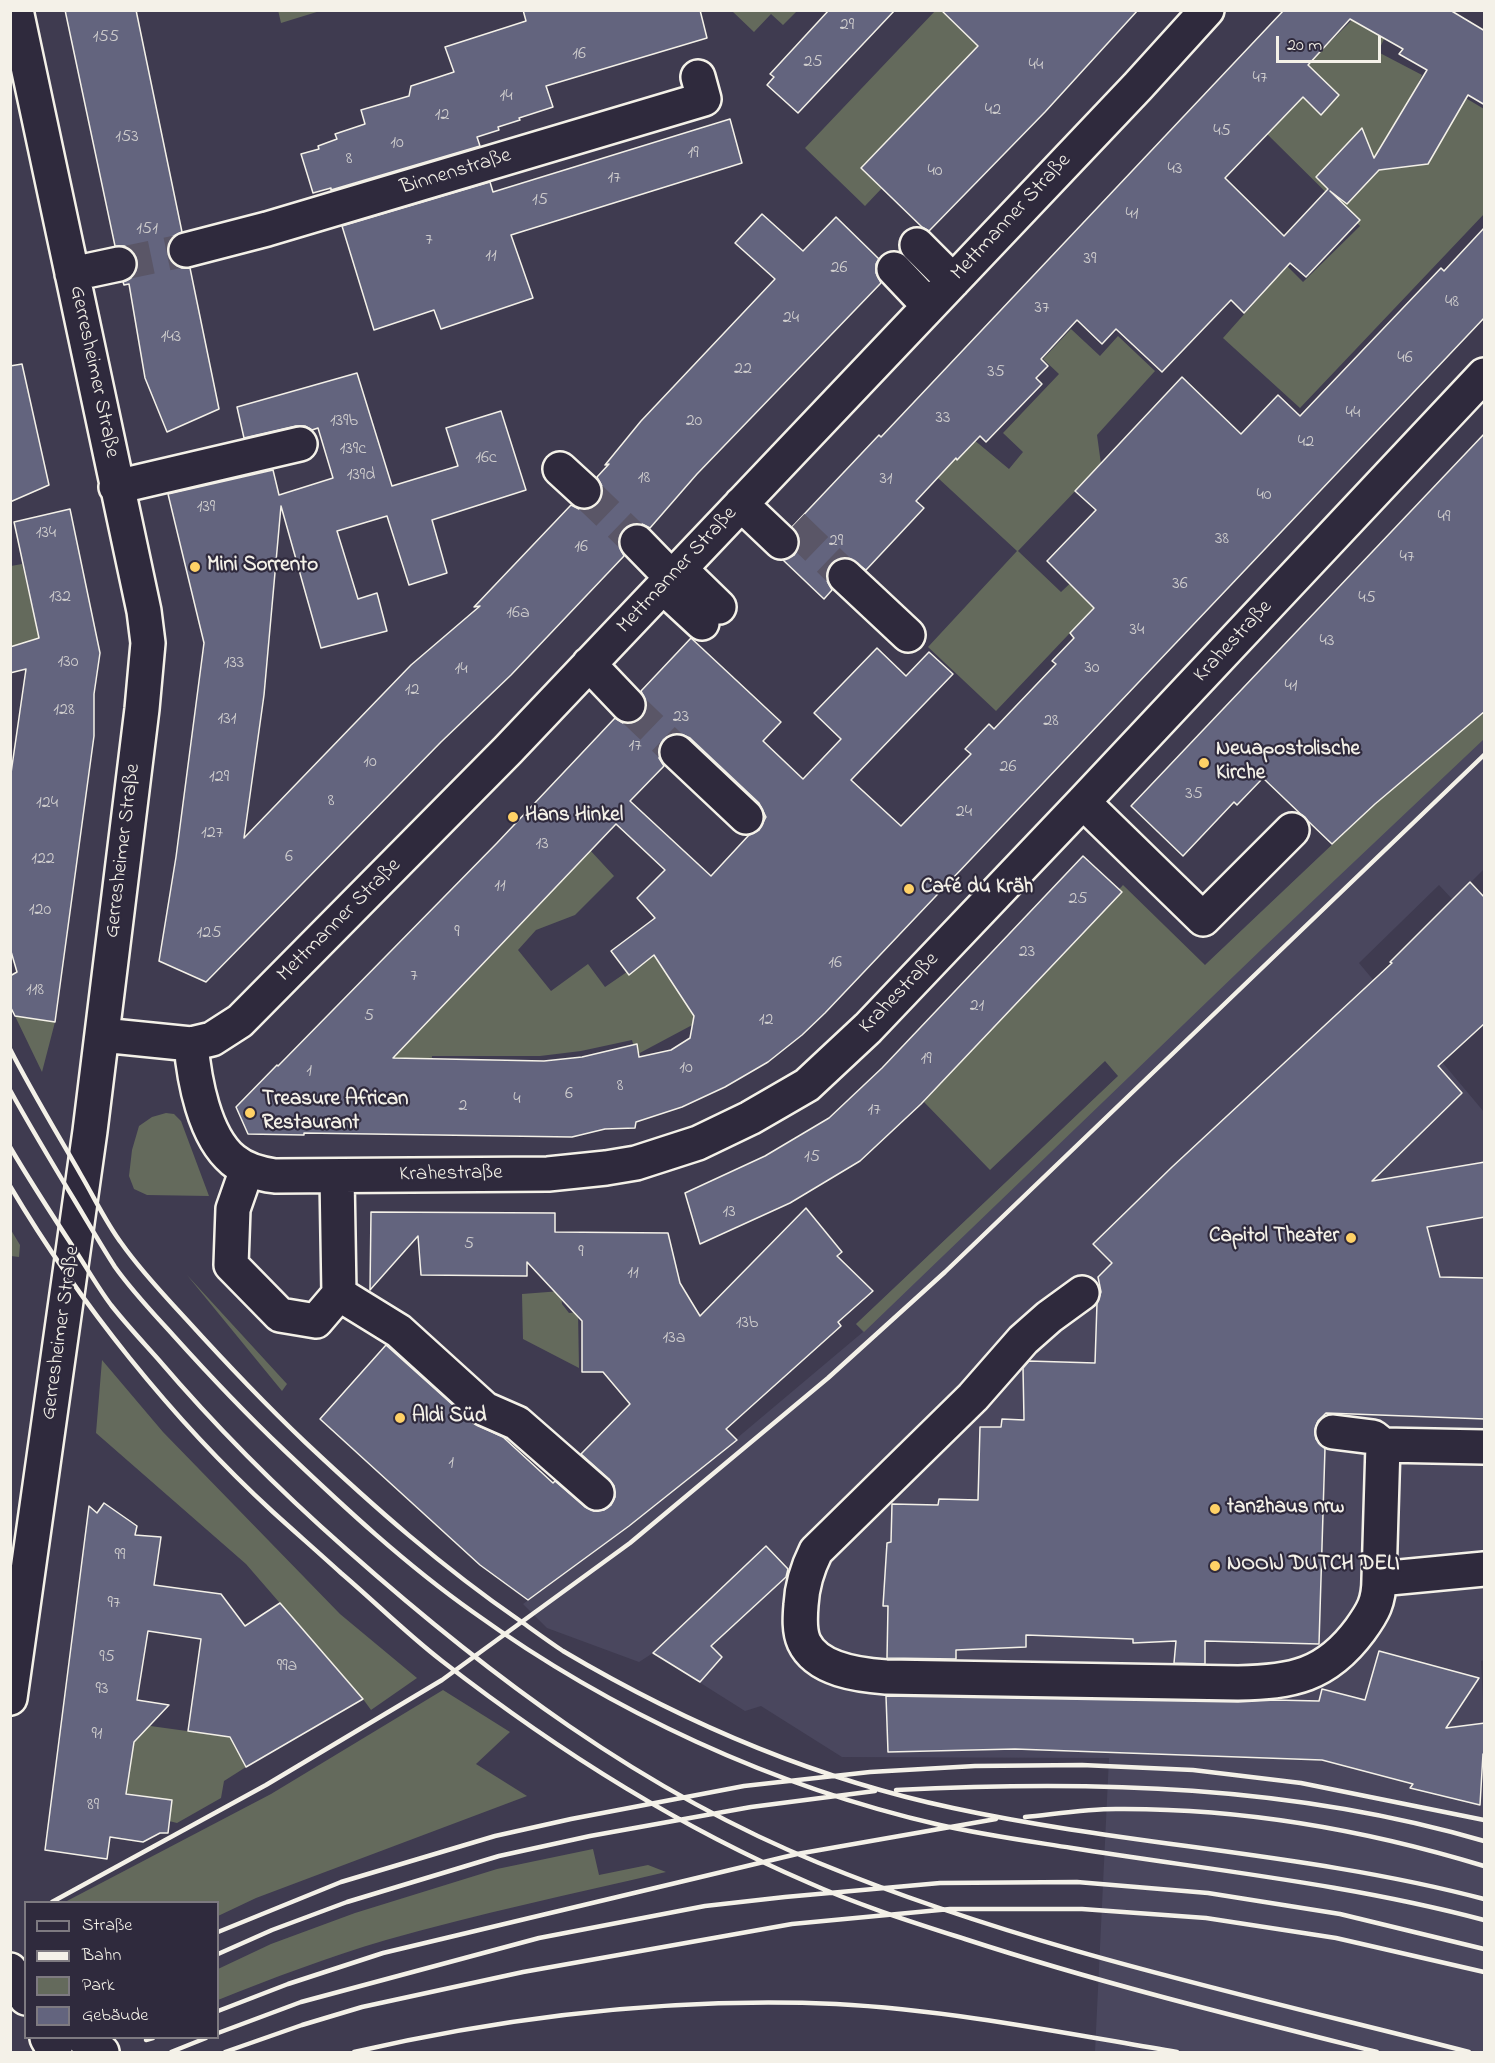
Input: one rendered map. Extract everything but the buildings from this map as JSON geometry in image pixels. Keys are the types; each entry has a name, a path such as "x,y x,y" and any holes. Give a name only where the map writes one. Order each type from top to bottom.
{"street":[{"name":"Gerresheimer Straße","path":"10,1698 102,1035 148,643 144,611 16,10"},
{"name":"Mettmanner Straße","path":"102,1035 191,1044 212,1039 240,1021 508,750 1207,10"},
{"name":"Binnenstraße","path":"186,250 267,229 704,99 698,77"},
{"path":"917,245 953,281"},
{"path":"72,274 119,264"},
{"path":"894,268 928,305"},
{"name":"Krahestraße","path":"191,1044 194,1075 217,1141 233,1161 260,1174 275,1176 548,1174 606,1168 636,1163 698,1143 750,1118 807,1085 868,1028 1485,375"},
{"path":"117,487 300,444"},
{"path":"560,469 584,491"},
{"path":"748,497 787,534"},
{"path":"637,542 711,615"},
{"path":"842,592 908,635"},
{"path":"590,664 628,705"},
{"path":"677,752 746,817"},
{"path":"1083,802 1203,919 1292,830"},
{"path":"247,1169 233,1209 231,1265 280,1315 316,1321 339,1294 353,1176"},
{"path":"1082,1293 1023,1340 973,1397 816,1551 805,1577 800,1614 803,1639 811,1652 838,1668 886,1677 1238,1683 1283,1680 1312,1672 1341,1653 1371,1613 1379,1596 1383,1446"},
{"path":"339,1294 399,1331 485,1409 518,1423 597,1493"},
{"path":"1333,1432 1373,1437 1383,1446 1485,1447"},
{"path":"1379,1579 1485,1569"},
{"path":"86,2039 102,2052"}],"shaded area":[{"path":"1484,711 1484,869 1453,900 1439,885 1359,963 1484,1112 1484,1660 1481,1661 1484,1721 1484,2052 1095,2052 1109,1758 842,1757 761,1706 745,1711 653,1653 639,1662 547,1628 523,1604 629,1526 692,1476 863,1332 856,1324 1165,1032 1205,965 1375,804"}],"green space":[{"path":"278,10 320,10 320,11 281,23"},
{"path":"732,11 797,11 783,25 771,14 754,32"},
{"path":"935,11 941,11 978,46 861,168 882,188 865,206 805,148"},
{"path":"1354,18 1385,37 1378,52 1422,75 1401,120 1443,139 1464,97 1484,109 1484,214 1300,408 1223,338 1287,266 1303,282 1360,226 1266,133 1301,71"},
{"path":"1071,329 1100,356 1118,336 1155,371 1097,435 1101,464 1018,551 1061,592 1079,575 1122,578 996,711 928,647 1017,551 938,478 973,439 1009,469 1023,452 1003,433 1059,374 1043,359"},
{"path":"22,564 39,638 11,647 11,566"},
{"path":"1484,711 1484,739 864,1332 856,1324 1118,1076 1105,1061 990,1170 924,1102 1123,885 1205,965 1375,804"},
{"path":"589,849 614,876 575,915 536,930 518,950 551,991 588,964 605,987 675,939 682,947 696,1023 636,1055 632,1040 581,1051 540,1056 432,1056 431,1074 371,1074"},
{"path":"15,1016 55,1022 42,1072"},
{"path":"166,1113 174,1114 181,1121 209,1196 147,1195 134,1189 129,1176 132,1150 139,1126 152,1117"},
{"path":"11,1230 20,1245 19,1257 11,1256"},
{"path":"187,1275 287,1384 282,1391"},
{"path":"561,1291 562,1304 569,1313 578,1312 579,1368 523,1339 522,1294"},
{"path":"102,1360 163,1432 340,1614 417,1678 371,1710 246,1564 96,1433"},
{"path":"443,1690 510,1732 476,1764 527,1796 256,1898 219,1916 219,1901 67,1901 271,1794"},
{"path":"136,1724 230,1737 246,1767 224,1781 221,1798 177,1823 169,1821 172,1800 126,1793"},
{"path":"593,1849 599,1875 648,1865 666,1872 386,1940 343,1953 219,2000 219,1969 271,1944 355,1913 497,1869"}],"tunnel":[{"path":"119,264 186,250"},
{"path":"584,491 637,542"},
{"path":"793,526 845,576"},
{"path":"628,705 677,752"}],"railway":[{"path":"54,1901 266,1785 442,1680 630,1543 828,1378 945,1272 1484,755"},
{"path":"10,1049 116,1236 145,1273 244,1382 331,1466 435,1557 490,1600 563,1651 655,1701 752,1745 801,1764 902,1796 1019,1821 1352,1871 1418,1883 1484,1899"},
{"path":"10,1090 115,1267 128,1285 227,1394 329,1493 423,1574 473,1612 581,1682 696,1742 817,1790 878,1809 973,1832 1331,1887 1433,1907 1484,1920"},
{"path":"10,1147 111,1305 202,1409 249,1457 346,1549 455,1641 511,1685 629,1765 690,1801 754,1834 898,1894 978,1921 1141,1969 1469,2052"},
{"path":"10,1186 66,1274 97,1316 164,1399 236,1476 281,1520 429,1651 572,1754 711,1836 826,1890 885,1913 1118,1985 1377,2052"},
{"path":"219,1932 341,1882 495,1836 744,1786 870,1772 975,1766 1082,1765 1193,1770 1301,1783 1484,1820"},
{"path":"896,1790 1044,1786 1192,1791 1339,1808 1412,1822 1484,1841"},
{"path":"219,1954 272,1930 347,1902 499,1856 590,1836 751,1807 875,1791"},
{"path":"1025,1817 1116,1809 1209,1812 1256,1817 1348,1832 1484,1866"},
{"path":"219,2011 288,1984 383,1953 797,1854 996,1819"},
{"path":"219,2033 301,2002 539,1938 705,1906 940,1883 1077,1882 1208,1893 1340,1914 1484,1949"},
{"path":"225,2052 362,2007 523,1972 792,1924 950,1909 1082,1909 1206,1918 1336,1938 1484,1972"},
{"path":"354,2052 413,2039 533,2019 714,2003 836,2004 921,2011 1177,2052"},
{"path":"171,2052 204,2039"}],"place":[{"name":"Mini Sorrento","path":"195,567"},
{"name":"Neuapostolische Kirche","path":"1204,763"},
{"name":"Hans Hinkel","path":"513,817"},
{"name":"Café du Kräh","path":"909,889"},
{"name":"Treasure African Restaurant","path":"250,1113"},
{"name":"Capitol Theater","path":"1351,1238"},
{"name":"Aldi Süd","path":"400,1418"},
{"name":"tanzhaus nrw","path":"1215,1509"},
{"name":"NOOIJ DUTCH DELI","path":"1215,1566"}]}
